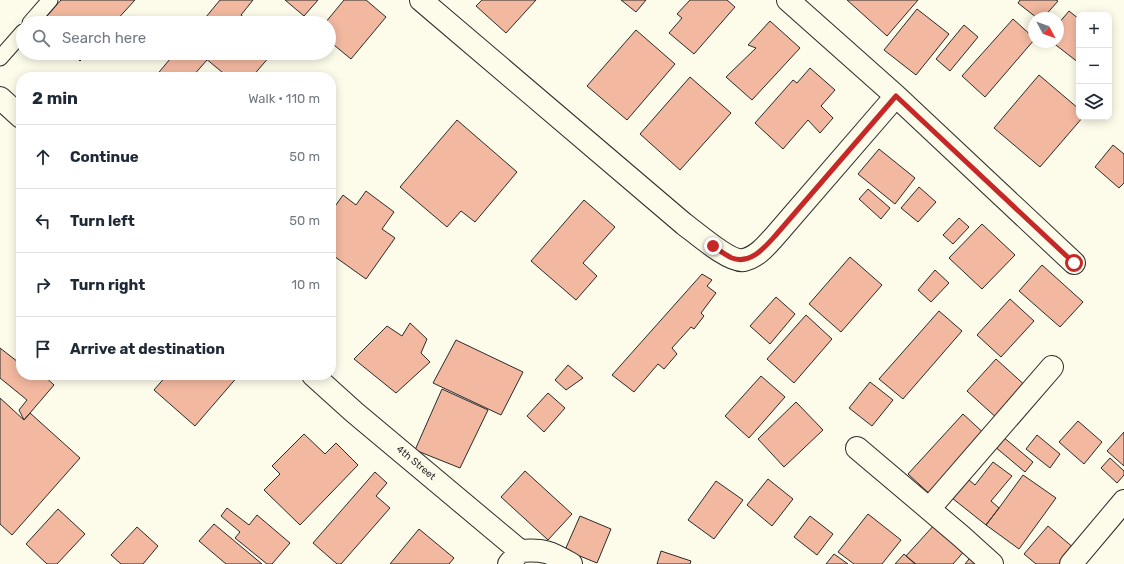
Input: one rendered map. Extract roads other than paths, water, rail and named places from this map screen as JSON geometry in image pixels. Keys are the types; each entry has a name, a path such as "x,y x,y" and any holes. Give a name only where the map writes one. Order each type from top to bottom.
{"street":[{"path":"421,0 684,224 732,258 742,260 756,255 775,236 896,96"},
{"path":"788,0 896,96 1074,263"},
{"path":"0,98 16,112"},
{"path":"929,509 1052,367"},
{"name":"4th Street","path":"319,380 514,557"},
{"path":"857,448 992,564"},
{"path":"1071,564 1124,501"},
{"path":"514,557 537,549 556,555 570,564"}],"lane":[{"path":"36,16 50,0"},
{"path":"0,58 16,40"}]}
